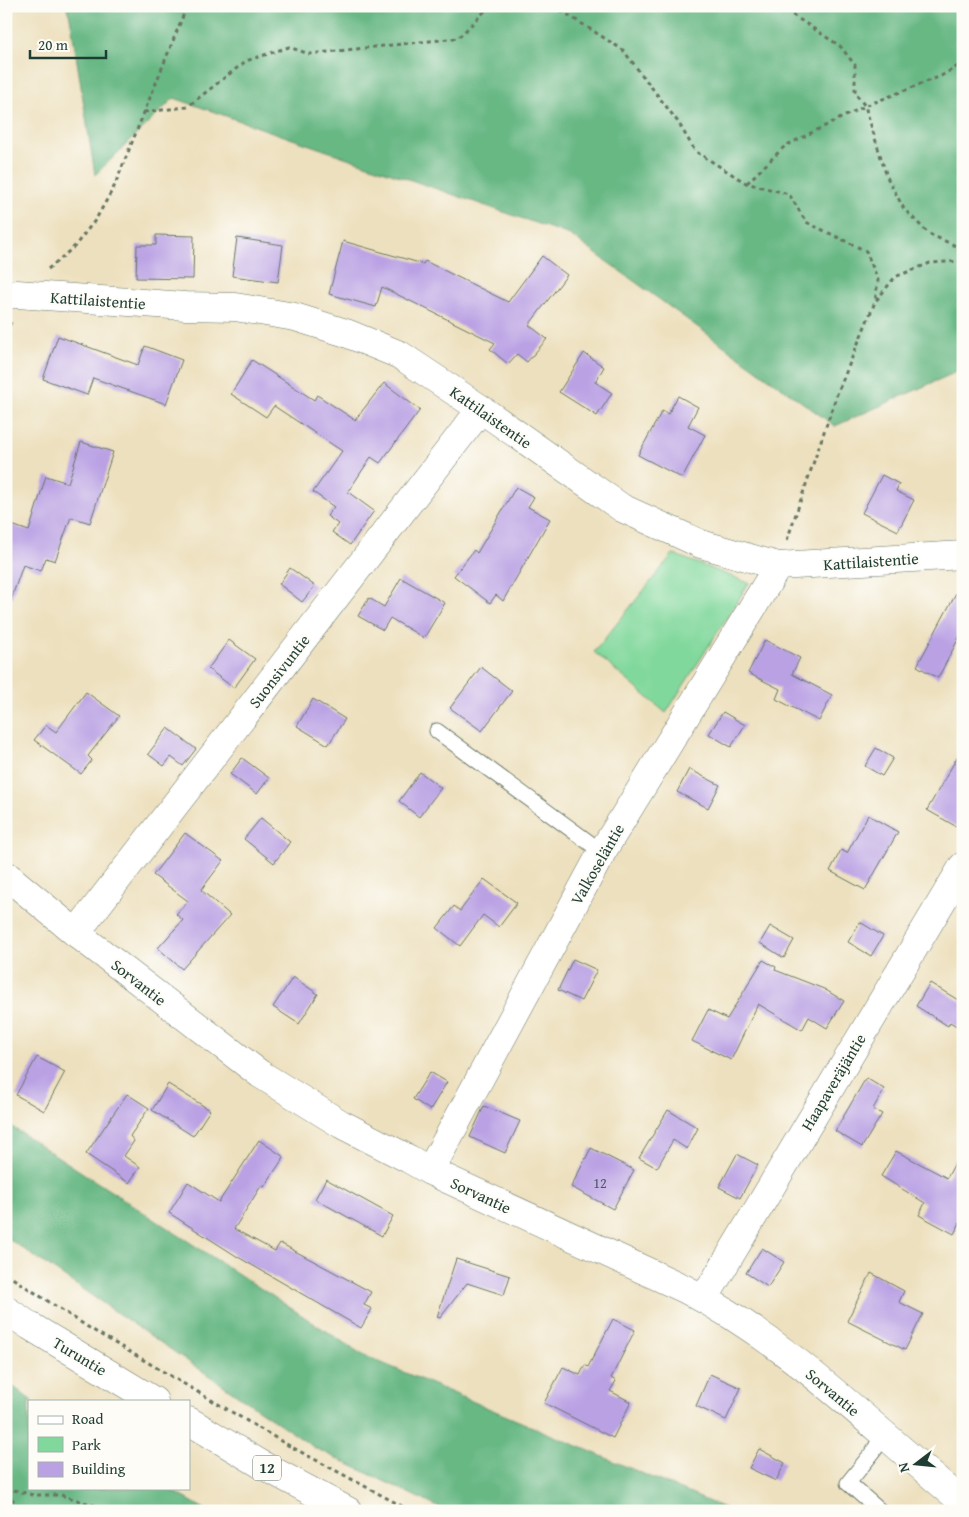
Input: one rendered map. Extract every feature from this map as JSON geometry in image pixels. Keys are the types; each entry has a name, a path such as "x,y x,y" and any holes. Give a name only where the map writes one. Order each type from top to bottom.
{"main road":[{"name":"Kattilaistentie","path":"12,295 185,306 235,307 295,317 346,333 400,355 481,409 622,508 701,544 778,566 963,555"},
{"name":"Suonsivuntie","path":"76,933 481,409"},
{"name":"Valkoseläntie","path":"430,1171 602,852 778,566"},
{"name":"Haapaveräjäntie","path":"704,1299 963,866"},
{"name":"Sorvantie","path":"6,875 76,933 260,1074 341,1124 430,1171 704,1299 750,1327 788,1355 963,1502"},
{"name":"Turuntie","path":"6,1310 152,1400"},
{"name":"12","path":"190,1422 264,1466 348,1511"}],"lane":[{"path":"437,731 602,852"},
{"path":"880,1511 848,1483 873,1452 884,1434"}],"path":[{"path":"12,295 74,248 96,219 114,187 187,6"},
{"path":"144,112 187,107 246,61 289,47 309,54 458,38 484,12 485,6"},
{"path":"554,6 623,50 678,122 695,151 746,183 789,194 806,222 866,251 878,280 875,302 838,394 778,566"},
{"path":"778,6 840,46 855,65 855,93 865,106 887,177 904,209 929,234 963,249"},
{"path":"746,183 785,146 865,106 941,76 963,63"},
{"path":"875,302 895,277 930,263 963,262"},
{"path":"6,1274 91,1329 286,1444 411,1511"},
{"path":"6,1490 22,1511"},
{"path":"6,1490 34,1495 61,1495 113,1511"}],"green space":[{"path":"66,6 963,6 963,369 835,426 570,235 174,98 95,175 70,17"},
{"path":"673,554 749,583 666,713 594,652"},
{"path":"6,1123 363,1355 731,1511 446,1511 315,1448 6,1237"},
{"path":"6,1381 31,1400 28,1400 28,1490 171,1490 208,1511 6,1511"}],"building":[{"path":"156,235 194,236 193,279 136,278 137,245 156,245"},
{"path":"237,238 283,245 278,282 232,276"},
{"path":"343,241 423,264 425,261 508,302 542,256 567,275 529,325 547,339 527,362 517,354 508,364 490,349 495,343 382,287 376,307 329,294"},
{"path":"58,336 138,365 145,346 182,360 166,404 93,378 87,395 43,379"},
{"path":"584,353 604,367 595,382 612,393 597,416 559,392"},
{"path":"252,360 314,400 317,395 355,420 384,383 420,410 380,463 371,457 348,492 374,511 350,545 332,532 338,524 327,516 334,507 313,492 342,451 274,406 266,417 231,394"},
{"path":"678,396 698,407 688,426 705,435 682,478 638,455 662,411 668,414"},
{"path":"81,442 113,452 90,523 71,517 55,561 46,558 41,571 23,565 9,605 6,605 6,523 29,531 46,476 68,483"},
{"path":"882,475 899,484 896,491 914,500 898,531 862,513"},
{"path":"516,487 534,497 528,507 550,519 503,601 496,595 490,603 454,576 474,550 477,553"},
{"path":"290,568 315,586 302,602 279,584"},
{"path":"401,578 445,603 424,638 390,618 383,630 358,616 369,598 384,607"},
{"path":"963,580 963,630 938,678 917,666"},
{"path":"229,640 255,659 234,688 208,669"},
{"path":"765,640 800,658 792,674 832,695 819,721 776,699 780,689 748,673"},
{"path":"481,667 512,691 482,731 450,708"},
{"path":"86,692 119,716 88,756 92,760 81,774 34,740 46,725 56,732"},
{"path":"313,699 345,719 328,745 297,726"},
{"path":"723,712 745,725 731,747 709,734"},
{"path":"168,728 196,749 183,766 171,757 164,766 148,754"},
{"path":"963,747 963,816 957,827 927,810"},
{"path":"876,748 893,758 882,776 865,766"},
{"path":"242,758 269,778 257,794 230,774"},
{"path":"689,769 720,785 708,808 677,792"},
{"path":"420,772 441,788 419,817 399,801"},
{"path":"868,815 898,832 865,890 830,871 841,850 847,853"},
{"path":"261,818 290,842 274,863 244,839"},
{"path":"185,833 223,861 201,890 230,915 182,969 158,948 183,920 176,914 188,901 153,875"},
{"path":"484,879 517,903 499,927 483,915 460,946 437,928 454,906 460,911"},
{"path":"860,922 883,936 871,956 848,942"},
{"path":"770,926 794,940 784,958 760,943"},
{"path":"573,959 597,970 581,1001 558,990"},
{"path":"763,960 776,967 775,970 824,989 844,1001 827,1028 809,1017 802,1030 758,1004 731,1060 692,1041 708,1010 727,1019"},
{"path":"293,977 318,994 299,1024 273,1007"},
{"path":"930,983 963,1003 963,1030 950,1022 948,1026 916,1006"},
{"path":"37,1057 65,1072 44,1111 16,1095"},
{"path":"430,1072 447,1082 430,1110 413,1099"},
{"path":"866,1078 884,1089 873,1109 882,1114 862,1147 835,1131"},
{"path":"168,1084 210,1110 193,1136 152,1110"},
{"path":"127,1094 149,1108 130,1136 134,1141 124,1156 140,1167 129,1183 86,1154"},
{"path":"484,1106 520,1121 505,1153 470,1137"},
{"path":"668,1110 698,1128 687,1149 673,1140 657,1168 639,1158"},
{"path":"259,1140 284,1157 264,1187 261,1186 234,1229 275,1251 280,1243 371,1292 364,1305 372,1309 361,1328 238,1257 169,1213 188,1182 219,1202"},
{"path":"591,1148 634,1170 613,1209 571,1187"},
{"path":"963,1148 963,1217 954,1234 919,1215 925,1203 881,1176 896,1151 947,1178"},
{"path":"737,1154 758,1165 740,1198 719,1187"},
{"path":"326,1179 393,1216 382,1236 315,1199"},
{"path":"762,1248 784,1262 768,1287 746,1273"},
{"path":"456,1259 510,1276 504,1295 467,1283 440,1318 437,1317"},
{"path":"871,1273 904,1291 899,1302 923,1314 905,1350 847,1321"},
{"path":"613,1319 635,1330 611,1378 616,1381 610,1391 631,1402 613,1438 544,1403 563,1367 580,1375 585,1365 588,1367"},
{"path":"710,1374 741,1388 726,1420 696,1406"},
{"path":"759,1449 785,1463 776,1481 749,1468"}]}
